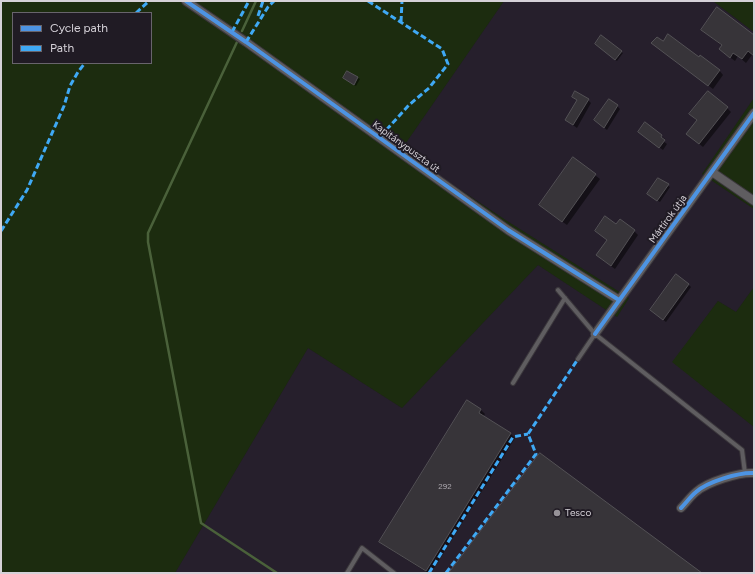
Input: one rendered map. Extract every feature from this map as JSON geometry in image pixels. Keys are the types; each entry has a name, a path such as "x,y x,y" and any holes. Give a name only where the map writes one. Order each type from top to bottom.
{"street":[{"name":"Kapitánypuszta út","path":"186,1 253,46 508,230 619,300"},
{"name":"Mártírok útja","path":"595,334 754,113"},
{"path":"712,172 754,201"},
{"path":"681,508 696,491 729,477 750,473"}],"lane":[{"path":"558,290 595,334 742,450 750,473"},
{"path":"513,383 565,298"},
{"path":"578,359 595,334"},
{"path":"347,573 362,548 394,573"}],"shaded area":[{"path":"504,1 713,1 754,32 754,98 702,174 754,209 754,287 736,312 718,301 673,362 754,427 754,573 175,573 308,348 402,408 538,265 617,317 629,298 507,221 401,150"}],"green space":[{"path":"1,1 504,1 401,150 507,221 629,298 617,317 538,265 402,408 308,348 175,573 1,573"},
{"path":"713,1 754,1 754,32"},
{"path":"754,98 754,209 702,174"},
{"path":"754,287 754,427 672,362 718,301 736,312"}],"building":[{"path":"717,7 754,35 754,56 748,51 742,59 733,53 730,58 719,49 722,45 701,30"},
{"path":"668,34 699,57 700,55 720,70 708,86 651,43 657,37 663,41"},
{"path":"601,35 622,51 615,60 595,44"},
{"path":"347,71 358,77 354,85 343,78"},
{"path":"575,91 589,99 573,125 565,120 577,100 572,97"},
{"path":"708,91 728,107 699,144 686,134 697,120 689,114"},
{"path":"609,99 618,105 604,128 594,120"},
{"path":"645,122 662,135 661,137 665,140 659,148 638,132"},
{"path":"573,157 596,174 562,222 539,205"},
{"path":"658,178 669,184 657,201 647,194"},
{"path":"605,216 616,224 620,219 635,230 611,266 596,255 607,240 595,231"},
{"path":"676,274 689,284 663,320 650,310"},
{"path":"467,400 481,409 479,413 511,433 426,571 379,542"},
{"name":"Tesco","path":"540,453 702,573 449,573"}],"waterway":[{"path":"242,31 256,1"},
{"path":"237,42 148,233 148,242 201,523 277,573"}],"marked path":[{"path":"137,12 149,1"},
{"path":"232,32 249,1"},
{"path":"258,16 263,1"},
{"path":"246,42 268,7 274,1"},
{"path":"368,1 442,49 448,64 429,88 409,105 379,138"},
{"path":"401,22 402,1"},
{"path":"1,231 27,190 64,106 70,86 84,64"},
{"path":"446,573 536,454 528,434 578,359"},
{"path":"429,573 513,437 528,434"}],"cycle path":[{"path":"186,1 246,42 508,230 619,300"},
{"path":"595,334 754,113"},
{"path":"681,508 701,488 715,481 740,474 754,473"}],"place":[{"name":"Tesco","path":"557,513"}]}
